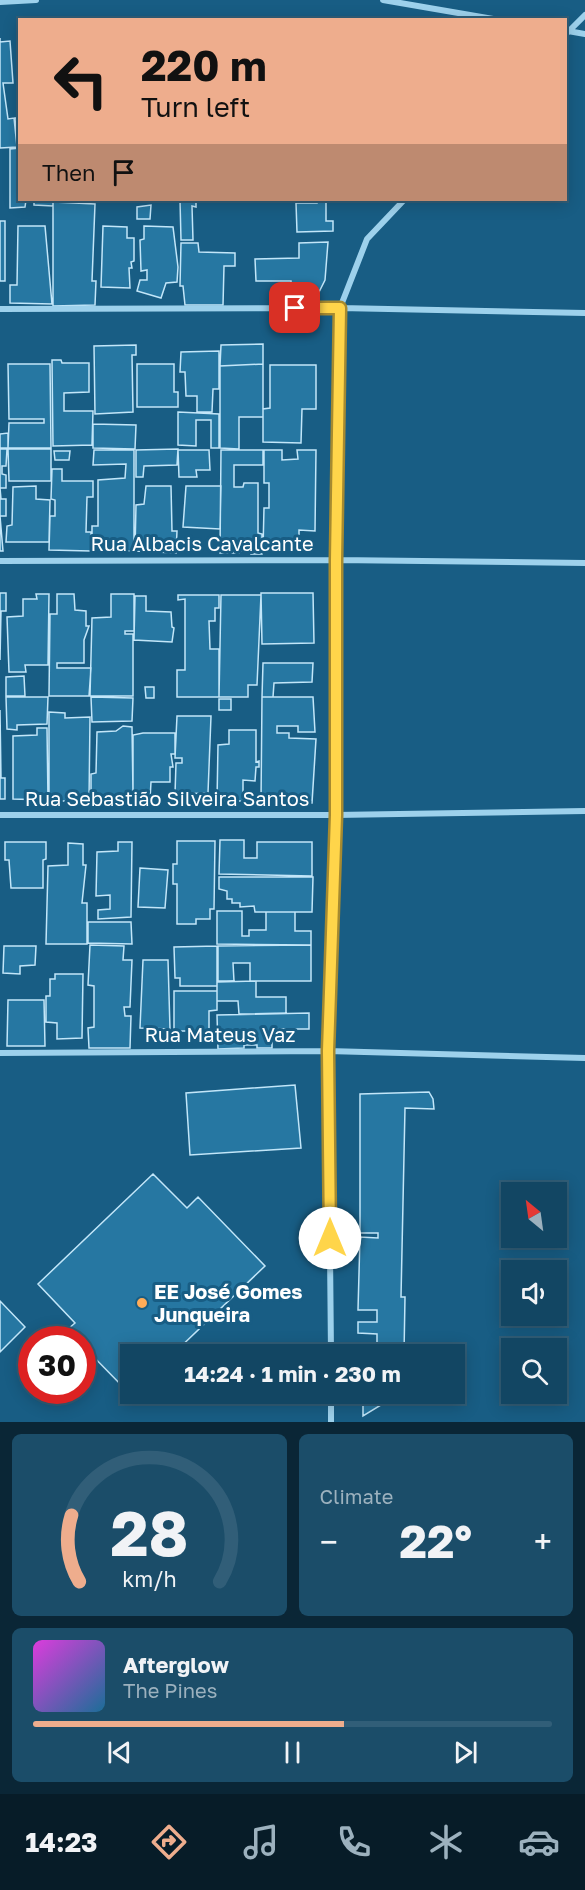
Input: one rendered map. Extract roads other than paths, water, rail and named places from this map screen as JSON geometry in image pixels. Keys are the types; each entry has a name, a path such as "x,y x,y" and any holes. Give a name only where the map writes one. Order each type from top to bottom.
{"street":[{"path":"0,2 36,0"},
{"path":"383,0 487,18"},
{"path":"567,31 585,15"},
{"path":"567,32 585,34"},
{"path":"331,1344 328,1051 336,815 336,560 340,308 368,239 403,201"},
{"path":"0,309 340,308 585,313"},
{"name":"Rua Albacis Cavalcante","path":"0,561 336,560 585,563"},
{"name":"Rua Sebastião Silveira Santos","path":"0,815 336,815 585,811"},
{"name":"Rua Mateus Vaz","path":"0,1053 328,1051 585,1058"},
{"path":"331,1404 331,1422"}],"place":[{"name":"EE José Gomes Junqueira","path":"142,1303"}]}
